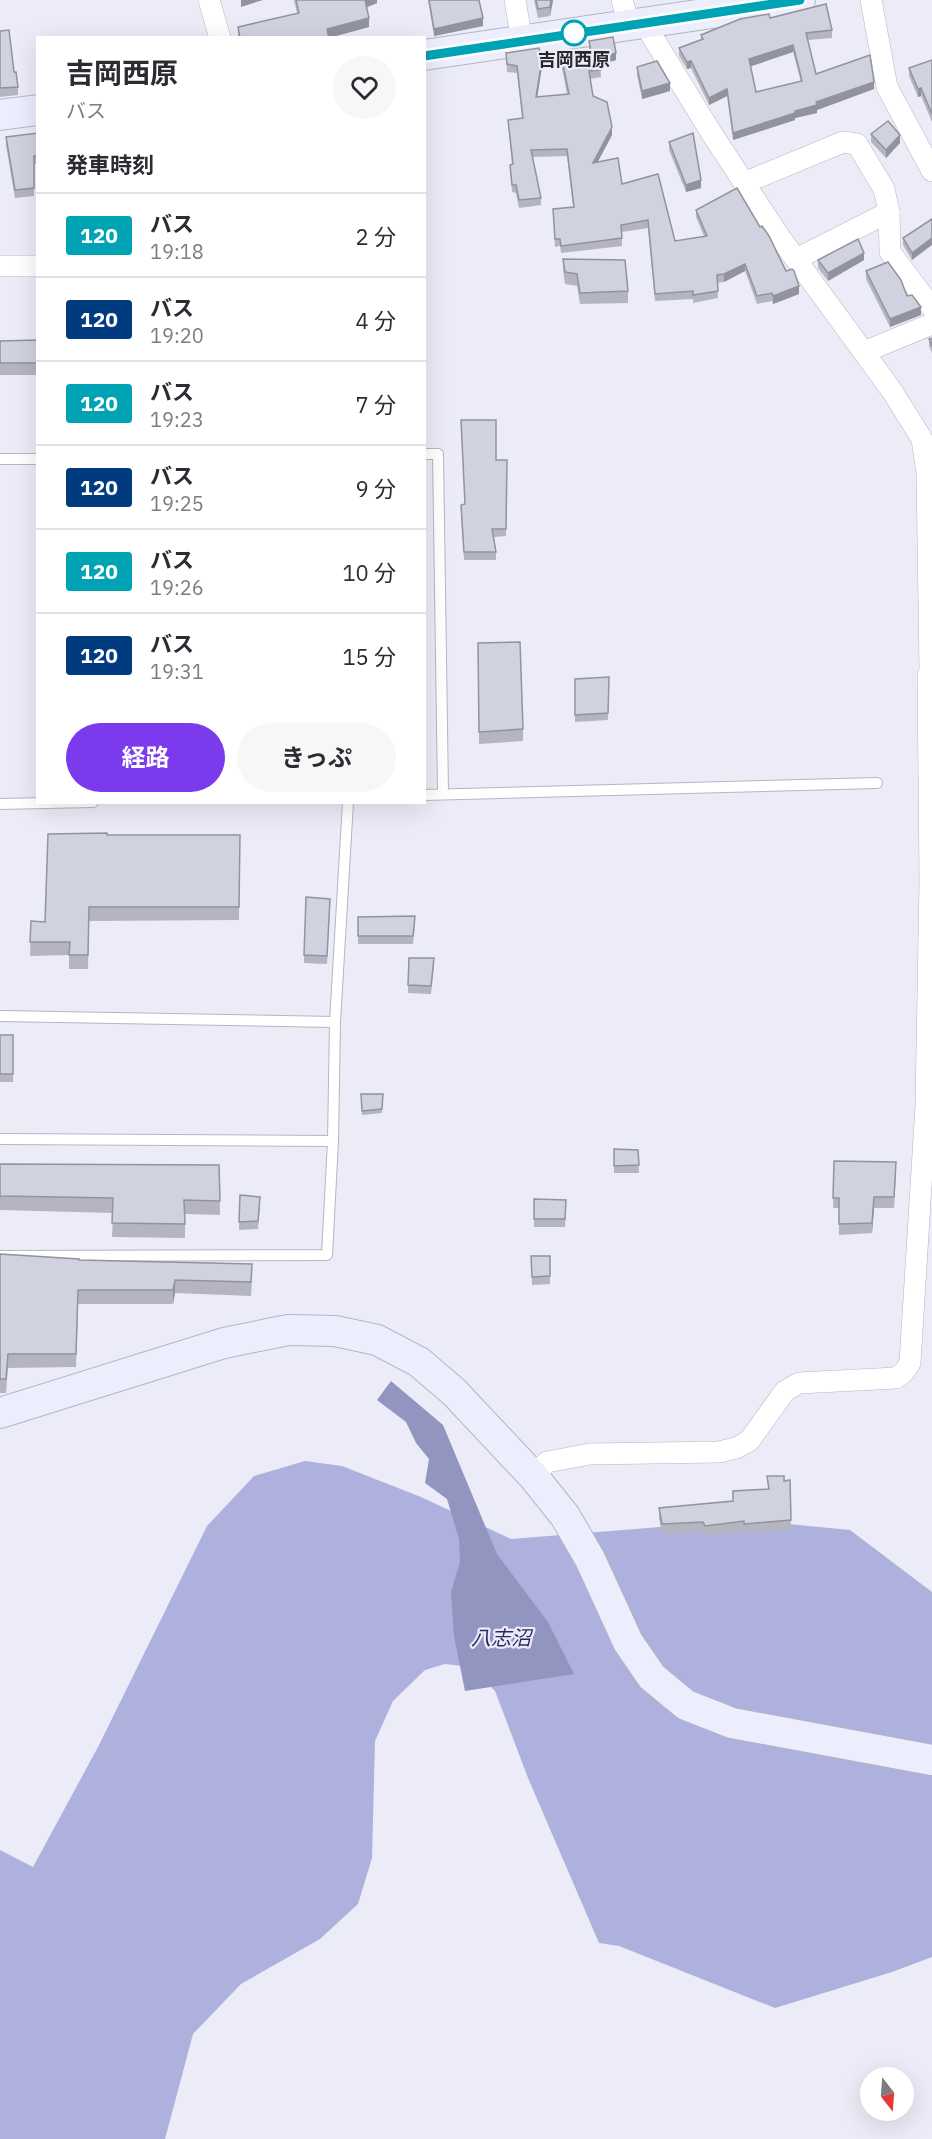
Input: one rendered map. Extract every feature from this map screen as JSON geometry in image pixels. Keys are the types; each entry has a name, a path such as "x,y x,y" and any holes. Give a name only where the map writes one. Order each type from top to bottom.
{"street":[{"path":"209,0 219,36"},
{"path":"515,0 522,41"},
{"path":"426,56 522,41 632,16 800,0"},
{"path":"871,0 887,87 932,171"},
{"path":"533,1476 547,1462 590,1454 719,1452 736,1448 749,1441 785,1391 799,1383 884,1380 896,1378 904,1372 910,1364 929,1106 930,670 927,473 929,440 796,259 632,16"},
{"path":"0,115 36,110"},
{"path":"744,183 843,142 857,144 884,189 889,212 890,252 932,308"},
{"path":"796,259 889,212"},
{"path":"0,266 36,266"},
{"path":"864,352 932,324"},
{"path":"0,1413 224,1343 288,1330 335,1331 377,1340 419,1362 454,1392 533,1476 565,1516 590,1559 628,1642 652,1677 686,1705 732,1723 932,1760"}],"lane":[{"path":"426,454 438,454 443,794"},
{"path":"0,459 36,459"},
{"path":"426,795 877,783"},
{"path":"0,804 36,803"},
{"path":"0,1256 327,1255 333,1141 335,1022 348,804"},
{"path":"0,1016 335,1022"},
{"path":"0,1139 333,1141"}],"shaded area":[{"path":"305,1461 342,1466 421,1497 511,1539 747,1520 850,1530 932,1592 932,1957 892,1972 775,2008 619,1946 599,1943 528,1778 495,1691 471,1667 445,1664 425,1670 393,1701 375,1741 372,1858 358,1904 320,1939 241,1984 193,2034 165,2139 0,2139 0,1850 33,1867 98,1747 207,1526 254,1476"}],"water":[{"name":"八志沼","path":"391,1381 443,1425 497,1554 548,1622 574,1674 465,1691 454,1636 451,1592 460,1562 459,1539 447,1499 425,1483 429,1459 416,1443 406,1422 377,1400"}],"building":[{"path":"296,0 365,0 369,18 327,29 329,36 240,36 238,27 299,13"},
{"path":"429,0 479,0 483,18 434,29"},
{"path":"536,0 551,0 550,7 538,9"},
{"path":"826,4 832,30 806,33 816,74 870,55 874,82 816,102 817,105 795,111 795,113 733,133 727,89 709,98 691,61 687,62 679,48 703,39 701,35 740,19 769,14 770,18","holes":["793,45 802,81 756,92 749,59"]},
{"path":"9,30 18,87 0,88 0,31"},
{"path":"613,37 616,53 599,58 601,70 589,71 593,96 607,102 612,127 593,163 618,158 622,184 658,174 675,241 707,236 696,210 737,188 760,227 762,226 769,236 786,271 792,269 794,271 799,286 773,296 772,293 757,296 745,264 717,275 718,291 693,295 693,291 655,294 648,220 621,225 622,238 561,246 560,239 555,239 553,209 574,207 567,149 531,150 541,198 519,200 516,185 512,185 510,165 513,164 508,120 523,118 517,66 507,64 506,53 539,48 542,59 536,97 569,94 562,60 592,56 589,41"},
{"path":"932,60 932,114 909,68"},
{"path":"657,61 670,83 642,91 637,67"},
{"path":"888,121 900,135 886,150 871,134"},
{"path":"36,133 34,188 15,190 6,137"},
{"path":"693,133 701,180 686,185 669,142"},
{"path":"932,219 932,238 912,253 903,238"},
{"path":"858,239 864,253 828,273 818,260"},
{"path":"563,259 625,260 628,291 580,293 577,274 565,272"},
{"path":"888,262 901,280 907,296 912,295 921,307 890,319 866,271"},
{"path":"36,340 36,363 0,363 0,341"},
{"path":"461,420 496,420 496,460 507,460 506,529 492,529 496,552 464,552 461,505 465,504"},
{"path":"520,642 523,729 479,732 478,643"},
{"path":"609,677 608,713 575,715 575,679"},
{"path":"107,833 107,835 240,835 239,907 89,907 88,955 69,955 70,942 30,942 31,921 45,922 48,834"},
{"path":"306,897 330,899 327,956 304,955"},
{"path":"415,916 413,936 358,936 358,917"},
{"path":"409,958 434,958 431,986 408,985"},
{"path":"0,1035 13,1035 13,1074 0,1074"},
{"path":"361,1094 383,1094 382,1109 362,1111"},
{"path":"614,1149 638,1150 639,1165 614,1166"},
{"path":"834,1161 896,1162 894,1197 874,1197 872,1223 839,1224 839,1198 833,1198"},
{"path":"0,1164 219,1165 220,1201 184,1200 185,1224 112,1223 113,1198 0,1196"},
{"path":"240,1195 260,1197 258,1221 239,1222"},
{"path":"534,1199 566,1200 565,1219 534,1219"},
{"path":"0,1254 79,1260 252,1264 251,1282 175,1280 173,1290 78,1290 76,1354 8,1354 6,1379 0,1379"},
{"path":"531,1256 550,1256 550,1276 532,1277"},
{"path":"767,1476 784,1476 784,1481 790,1480 791,1520 744,1524 744,1521 705,1526 703,1522 662,1524 659,1508 733,1501 733,1491 769,1489"}],"bus line":[{"name":"120","path":"426,56 800,0"}],"place":[{"name":"吉岡西原","path":"574,33"}]}
